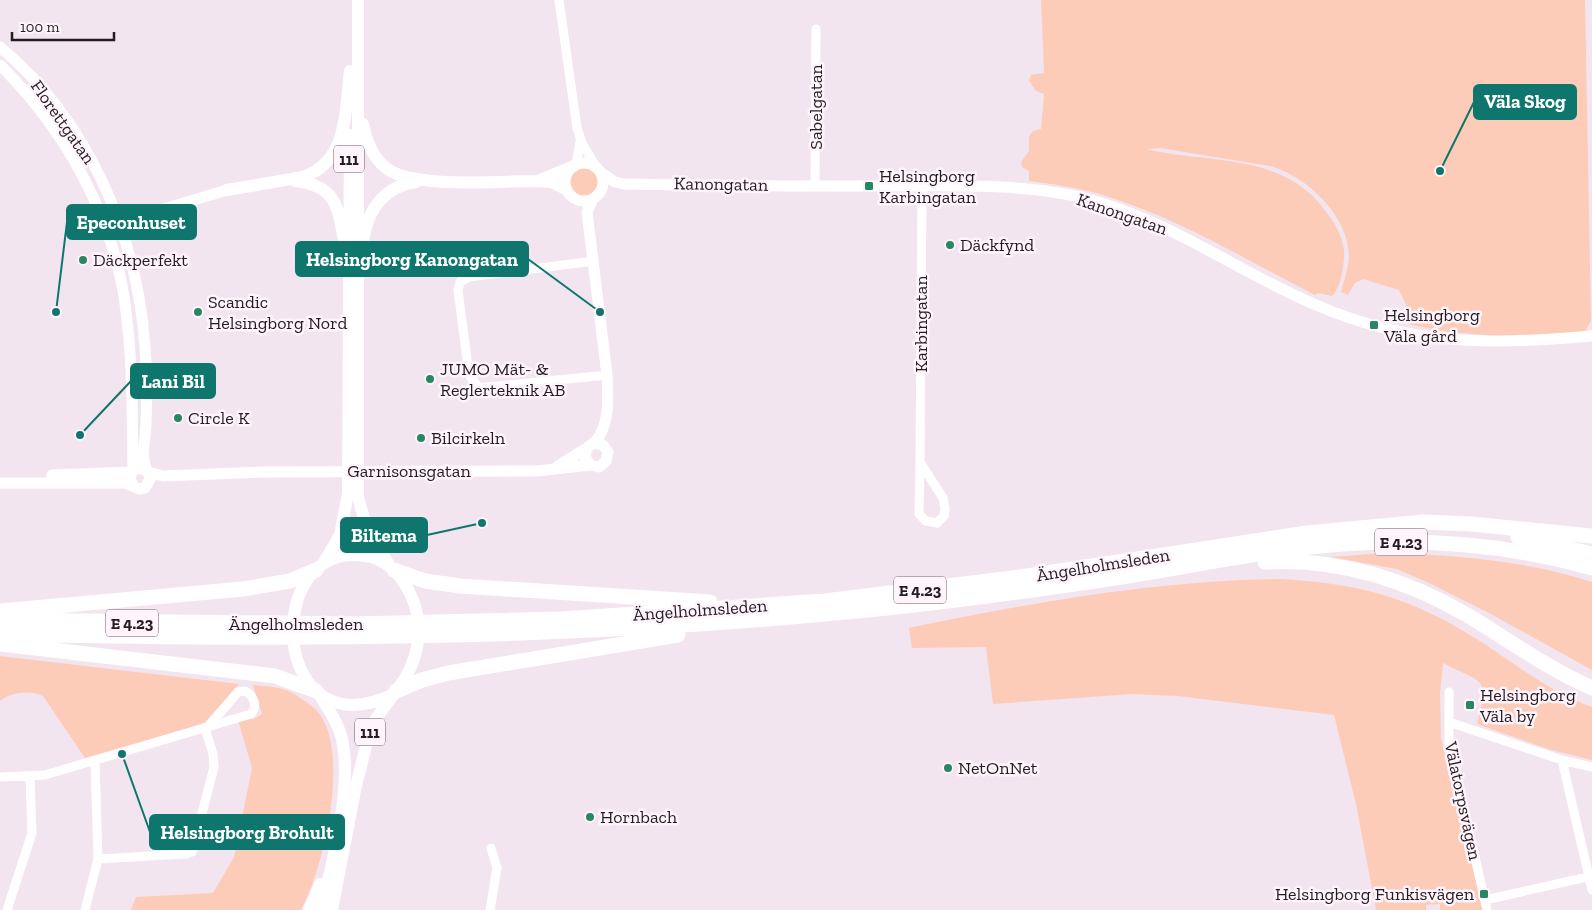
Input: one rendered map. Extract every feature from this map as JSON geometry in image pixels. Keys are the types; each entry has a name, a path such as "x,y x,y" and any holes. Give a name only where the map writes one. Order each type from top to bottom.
{"highway":[{"path":"1396,525 1424,522 1471,524 1592,536"},
{"name":"E 4.23","path":"1396,525 1517,537 1592,554"},
{"name":"Ängelholmsleden","path":"0,620 264,624 467,622 572,618 771,605 1004,580 1307,532 1396,525"},
{"name":"E 4.23","path":"1208,562 1336,545 1392,542 1473,546 1548,557 1592,568"},
{"path":"1208,562 1325,564 1384,577 1416,589 1447,604 1538,660 1592,688"},
{"name":"Ängelholmsleden","path":"0,634 190,638 464,636 618,630 803,616 994,595 1208,562"},
{"path":"0,611 72,606 243,589 284,582 319,567"},
{"path":"392,568 425,581 460,586 771,605"},
{"path":"395,693 422,680 448,673 654,639 768,625 803,616"},
{"path":"0,644 275,676 318,692"}],"main road":[{"name":"111","path":"332,910 345,762 339,732 318,692 306,680 295,657 291,637 295,609 304,586 340,535 353,482 349,318 350,0"},
{"name":"111","path":"353,464 359,289 358,0"},
{"path":"358,42 363,123 370,147 382,165 396,174 431,181"},
{"path":"227,190 290,180 318,170 336,150 344,128 350,71"},
{"path":"537,181 575,166"},
{"path":"290,180 322,187 327,191 335,205 343,235 349,318"},
{"path":"359,289 365,228 376,204 395,188 431,181 537,181 551,182 567,191"},
{"name":"111","path":"320,910 338,854 368,738 375,720 408,674 415,654 419,625 415,604 408,588 374,543 365,524 353,482"},
{"path":"319,567 345,556 359,555 375,558 392,568"},
{"path":"318,692 344,704 355,705 369,703 395,693"},
{"path":"308,910 338,854"},
{"path":"338,854 341,910"}],"street":[{"path":"559,0 571,96 580,139 579,156 575,166 565,178 567,191 591,242"},
{"name":"Sabelgatan","path":"815,185 816,29"},
{"name":"Florettgatan","path":"0,47 30,76 75,134 106,189 119,222 132,264 142,314 146,388 144,457 148,471"},
{"name":"Florettgatan","path":"0,65 36,105 66,147 90,190 105,227 117,265 126,311 133,471"},
{"path":"580,139 599,171 602,184 587,212 607,375 608,399 612,415 608,452"},
{"path":"575,166 590,164 599,171"},
{"name":"Kanongatan","path":"599,171 615,182 629,184 922,186 1038,190 1106,204 1168,229 1315,304 1344,316 1398,332 1442,340 1489,342 1524,342 1592,336"},
{"name":"Kanongatan","path":"595,197 629,184"},
{"name":"Karbingatan","path":"920,462 944,501 944,516 937,523 926,521 919,514 922,186"},
{"path":"105,227 227,190"},
{"path":"567,191 580,201 595,197"},
{"path":"594,261 469,277 460,282 458,290 469,375 478,388 607,375"},
{"path":"590,465 585,457 590,446 602,430 608,399"},
{"path":"552,469 590,446 603,445 608,452"},
{"name":"Garnisonsgatan","path":"0,476 133,471 138,468 163,476 266,472 552,469 603,465 608,457 608,452"},
{"path":"133,471 130,478 139,487 150,481 148,471"},
{"name":"Garnisonsgatan","path":"0,483 125,483 139,487 163,483 239,478 266,472"},
{"path":"0,777 30,777 96,762 251,714 255,706 252,696 246,691 236,694 207,727"},
{"name":"Välatorpsvägen","path":"1450,692 1449,743 1487,910"},
{"path":"1449,722 1562,760 1592,767"},
{"path":"98,859 186,854 192,852 214,767 207,727"},
{"path":"1562,760 1592,890"},
{"path":"85,910 98,859 96,762"},
{"path":"7,910 32,833 30,777"},
{"path":"490,910 497,868 491,848"},
{"path":"1485,900 1590,876"}],"shaded area":[{"path":"1041,0 1585,0 1591,321 1582,337 1486,342 1487,335 1447,332 1408,324 1408,309 1399,290 1363,279 1355,283 1348,295 1341,292 1349,258 1342,228 1324,200 1312,189 1284,171 1270,166 1160,148 1146,149 1242,163 1265,169 1287,178 1307,191 1331,219 1343,244 1342,274 1338,287 1332,296 1318,293 1315,295 1217,243 1141,208 1094,193 1029,181 1029,171 1022,167 1021,162 1029,151 1029,136 1033,131 1041,129 1044,94 1036,91 1029,81 1031,75 1044,73"},
{"path":"584,168 594,172 598,182 594,192 584,196 574,192 570,182 574,172"},
{"path":"1383,553 1488,560 1541,568 1592,582 1592,670 1491,614 1397,569 1331,557"},
{"path":"1278,579 1357,588 1404,602 1475,638 1546,685 1592,707 1592,760 1548,749 1477,724 1483,697 1483,689 1480,683 1443,663 1440,695 1441,738 1483,910 1440,910 1440,904 1426,905 1426,910 1376,910 1356,804 1334,715 1177,696 1133,694 993,704 986,647 912,648 909,628 1000,610 1139,589 1185,584"},
{"path":"0,656 239,684 206,721 198,726 85,758 43,696 21,693 0,701"},
{"path":"253,685 275,687 292,693 317,711 328,730 332,754 331,810 318,867 301,910 131,910 136,897 213,893 234,857 252,768 238,720 254,719 262,714"}],"place":[{"name":"Väla Skog","path":"1440,171"},
{"name":"Helsingborg Karbingatan","path":"869,186"},
{"name":"Däckfynd","path":"950,245"},
{"name":"Däckperfekt","path":"83,260"},
{"name":"Epeconhuset","path":"56,312"},
{"name":"Scandic Helsingborg Nord","path":"198,312"},
{"name":"Helsingborg Kanongatan","path":"600,312"},
{"name":"Helsingborg Väla gård","path":"1374,325"},
{"name":"JUMO Mät- & Reglerteknik AB","path":"430,379"},
{"name":"Circle K","path":"178,418"},
{"name":"Lani Bil","path":"80,435"},
{"name":"Bilcirkeln","path":"421,438"},
{"name":"Biltema","path":"482,523"},
{"name":"Helsingborg Väla by","path":"1470,705"},
{"name":"Helsingborg Brohult","path":"122,754"},
{"name":"NetOnNet","path":"948,768"},
{"name":"Hornbach","path":"590,817"},
{"name":"Helsingborg Funkisvägen","path":"1484,894"}]}
